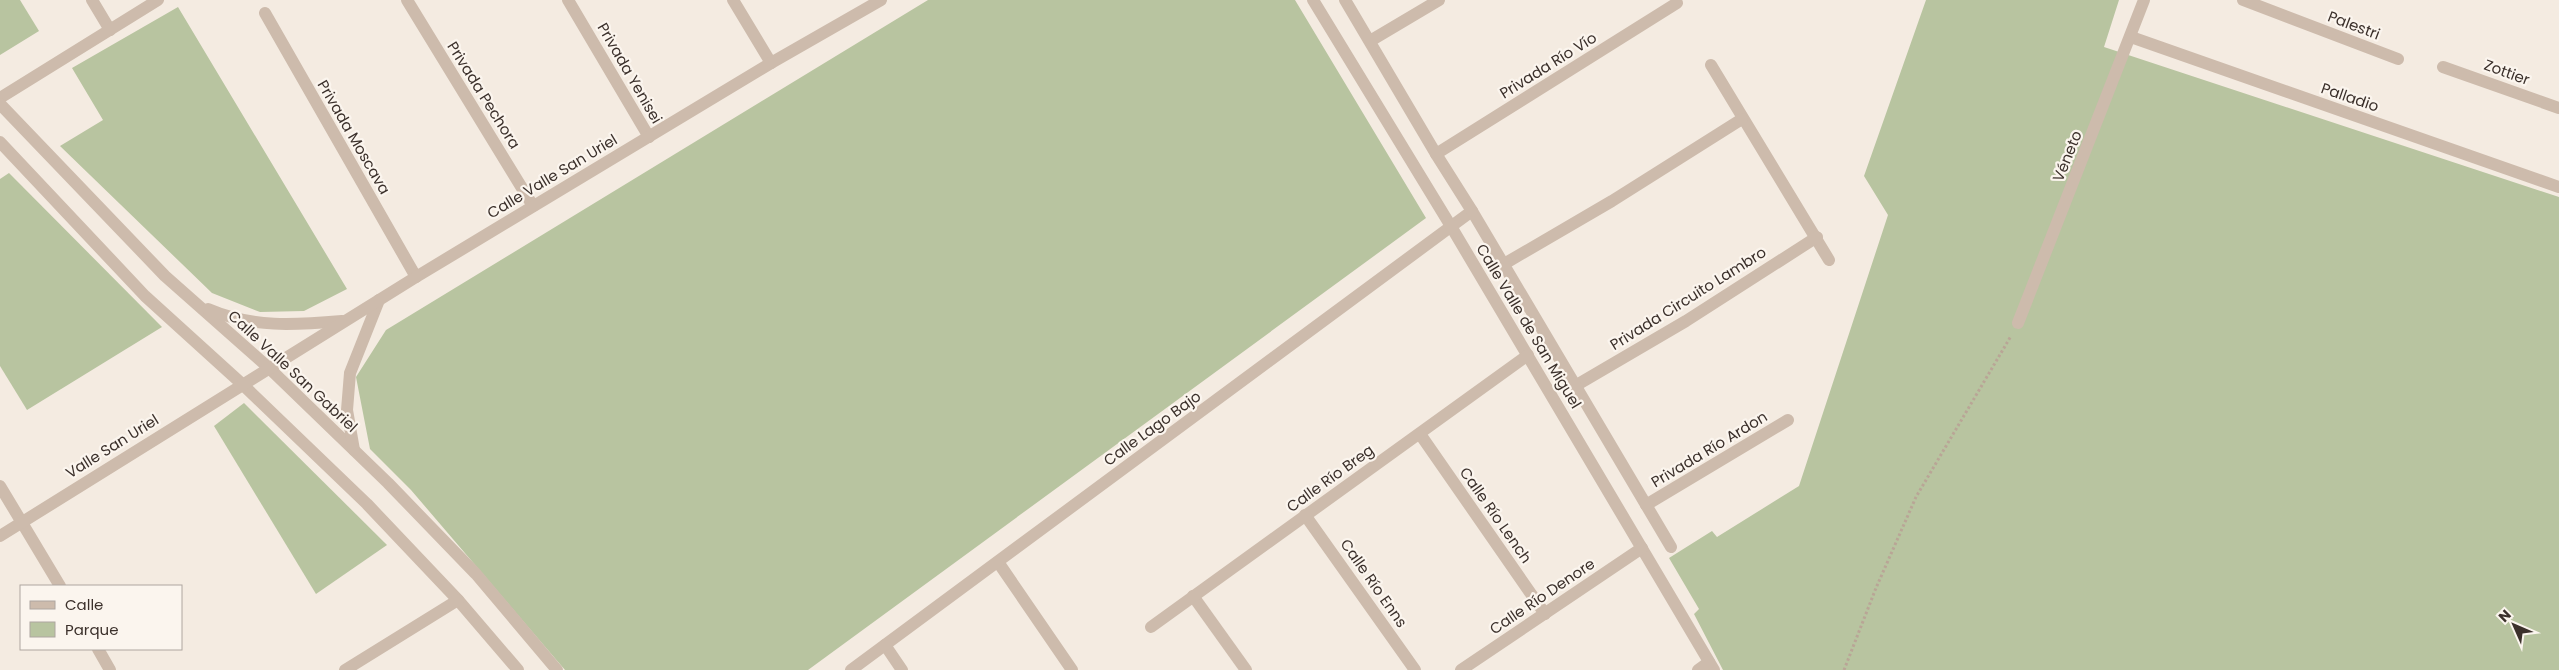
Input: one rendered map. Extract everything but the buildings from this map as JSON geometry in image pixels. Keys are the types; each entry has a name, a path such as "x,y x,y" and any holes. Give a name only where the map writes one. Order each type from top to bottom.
{"street":[{"path":"92,0 110,30"},
{"path":"0,98 158,0"},
{"name":"Privada Pechora","path":"407,0 534,206"},
{"name":"Privada Yenisei","path":"568,0 648,137"},
{"path":"732,0 771,63"},
{"name":"Calle Valle San Uriel","path":"242,384 771,63 881,0"},
{"name":"Calle Valle de San Miguel","path":"1313,0 1452,228 1712,666"},
{"name":"Calle Valle de San Miguel","path":"1345,0 1671,547"},
{"path":"1370,41 1439,0"},
{"name":"Véneto","path":"2018,323 2144,0"},
{"name":"Palestri","path":"2243,0 2398,59"},
{"name":"Privada Río Vío","path":"1436,154 1677,3"},
{"name":"Privada Moscava","path":"265,13 416,277"},
{"name":"Palladio","path":"2131,37 2559,187"},
{"path":"1711,65 1829,260"},
{"name":"Zottier","path":"2443,67 2559,108"},
{"name":"Calle Valle San Gabriel","path":"0,104 165,276 269,368 354,450 476,574 557,670"},
{"path":"1504,264 1620,196 1742,119"},
{"path":"0,142 145,296 242,384 367,504 458,600 518,670"},
{"name":"Calle Lago Bajo","path":"851,670 1452,228 1472,211"},
{"name":"Privada Circuito Lambro","path":"1576,386 1686,320 1816,238"},
{"path":"354,450 347,410 350,373 378,300"},
{"path":"197,305 226,317 251,323 287,326 345,321"},
{"name":"Calle Río Breg","path":"1150,628 1528,355"},
{"name":"Valle San Uriel","path":"0,536 242,384"},
{"name":"Privada Río Ardon","path":"1646,505 1788,420"},
{"name":"Calle Río Lench","path":"1420,434 1545,614"},
{"path":"0,486 59,585"},
{"name":"Calle Río Enns","path":"1305,515 1415,670"},
{"name":"Calle Río Denore","path":"1461,670 1642,548"},
{"path":"998,562 1072,670"},
{"path":"1193,596 1246,670"},
{"path":"345,670 458,600"},
{"path":"885,645 902,670"},
{"path":"99,650 110,670"},
{"path":"1698,670 1712,666"}],"path":[{"path":"1844,670 1876,588 1916,497 2018,323"}],"green space":[{"path":"0,0 20,0 39,31 0,55"},
{"path":"928,0 1295,0 1426,218 808,670 565,670 411,490 370,449 356,377 386,330"},
{"path":"1926,0 2119,0 2104,47 2559,197 2559,670 1723,670 1694,614 1699,609 1669,558 1712,531 1717,537 1799,486 1888,215 1864,176"},
{"path":"178,7 347,289 304,311 260,312 212,293 60,146 103,120 72,68"},
{"path":"9,173 162,327 27,410 0,366 0,179"},
{"path":"244,403 387,545 316,594 214,426"}]}
